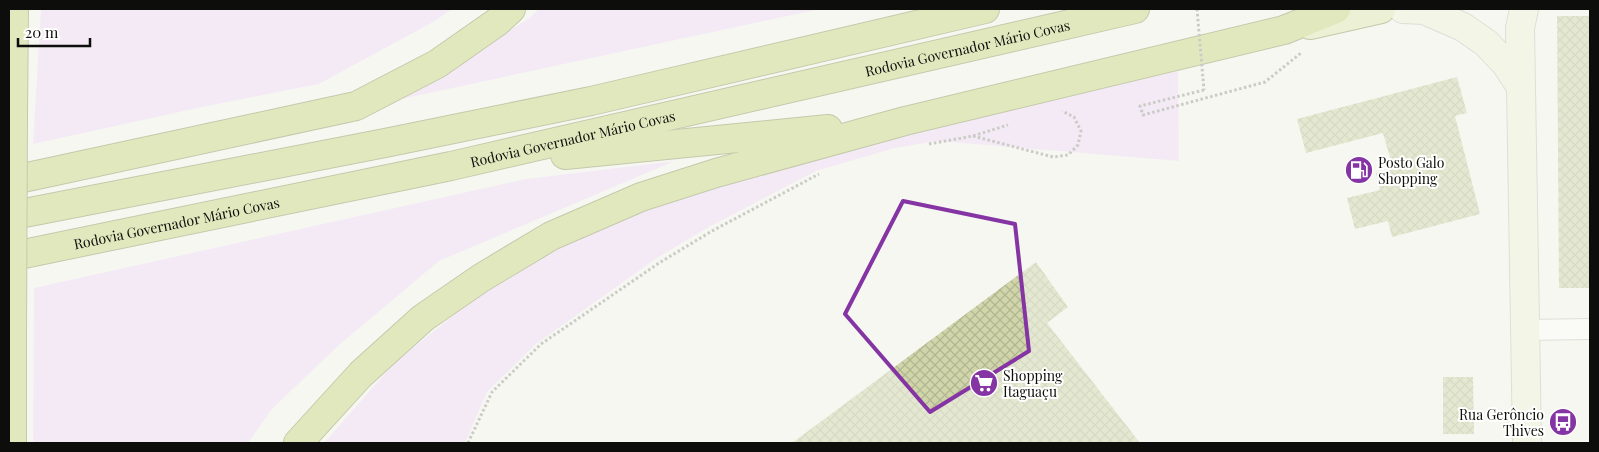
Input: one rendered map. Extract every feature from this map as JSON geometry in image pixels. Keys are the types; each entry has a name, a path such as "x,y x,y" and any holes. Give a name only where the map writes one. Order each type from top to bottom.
{"highway":[{"path":"12,443 14,9"},
{"path":"9,181 356,106 437,64 497,22 511,9"},
{"path":"9,216 591,101 985,9"},
{"name":"Rodovia Governador Mário Covas","path":"9,257 451,166 1136,9"},
{"path":"298,443 361,374 423,318 481,278 551,236 641,197 716,173 905,121 1284,30 1336,9"},
{"path":"451,166 905,121"}],"main road":[{"path":"1284,30 1381,9"},
{"path":"1403,9 1424,10 1463,26 1486,43 1506,64 1521,87"},
{"path":"1515,15 1521,87 1527,443"}],"street":[{"path":"1526,330 1590,328"}],"path":[{"path":"1198,9 1204,90 1140,106 1143,115 1265,82 1303,51"},
{"path":"973,136 1053,157 1068,155 1078,145 1081,130 1074,117 1061,111 1054,112"},
{"path":"924,145 973,136 1010,124"},
{"path":"468,443 492,392 541,344 659,263 712,231 818,174 826,172"}],"highlighted area":[{"path":"903,201 1015,224 1029,351 930,412 845,314"}],"shaded area":[{"path":"41,9 452,9 435,21 319,84 33,144"},
{"path":"539,9 820,9 397,100 528,19"},
{"path":"1178,71 1179,161 938,141 895,148 816,171 707,228 657,258 536,344 487,392 465,443 324,443 394,363 494,283 587,231 680,193 811,157"},
{"path":"675,161 439,261 338,346 272,409 248,443 33,443 34,288 526,179"}],"building":[{"path":"1557,16 1590,16 1590,288 1559,288"},
{"path":"1457,77 1467,113 1455,116 1480,214 1392,237 1388,221 1355,229 1347,198 1380,190 1376,173 1393,168 1383,133 1306,153 1297,119"},
{"name":"Shopping Itaguaçu","path":"1036,262 1068,307 1047,323 1140,443 792,443"},
{"path":"1443,377 1473,377 1474,434 1443,434"}],"place":[{"name":"Posto Galo Shopping","path":"1359,170"},
{"name":"Shopping Itaguaçu","path":"984,383"},
{"name":"Rua Gerôncio Thives","path":"1563,422"}]}
